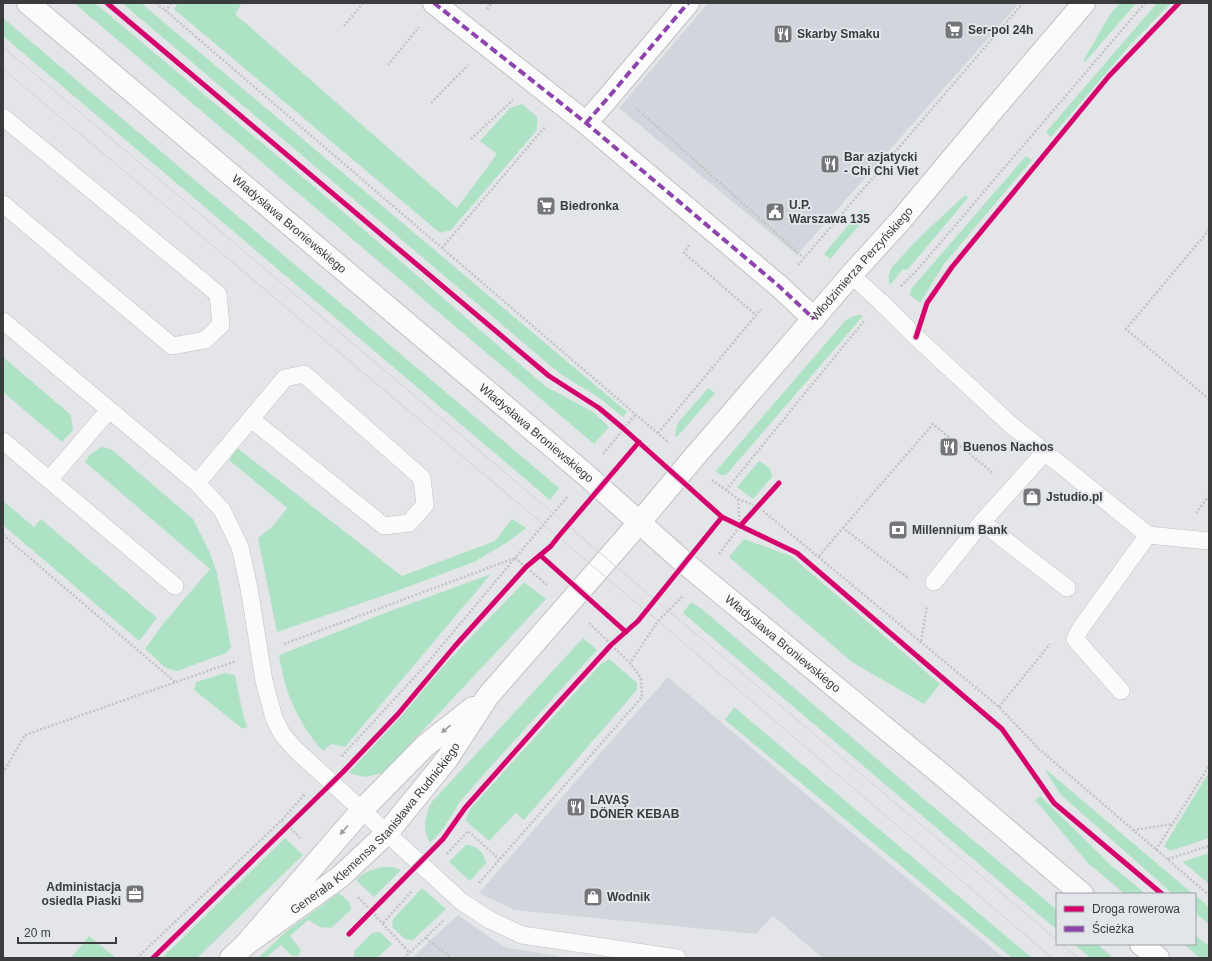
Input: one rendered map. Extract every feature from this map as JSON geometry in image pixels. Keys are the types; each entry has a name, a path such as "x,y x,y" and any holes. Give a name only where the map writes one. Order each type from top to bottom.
{"street":[{"name":"Władysława Broniewskiego","path":"28,3 586,475 701,576 941,774 1081,893"},
{"path":"434,3 586,123 780,287 814,319"},
{"path":"586,123 688,3"},
{"name":"Włodzimierza Perzyńskiego","path":"639,523 851,275 901,220 1084,3"},
{"name":"Generała Klemensa Stanisława Rudnickiego","path":"238,951 340,877 387,833 447,759 488,696 639,523"},
{"name":"Generała Klemensa Stanisława Rudnickiego","path":"238,951 362,810 426,745 488,696"},
{"path":"1142,945 1158,958"}],"lane":[{"path":"3,117 218,294 221,325 206,340 172,346 3,204"},
{"path":"851,275 1012,425 1148,535 1209,541"},
{"path":"3,321 197,483 222,510 240,547 249,588 264,681 274,718 282,734 295,749 462,902 490,920 522,935 677,958"},
{"path":"197,483 285,378 304,374 422,478 425,505 409,524 384,526 251,419"},
{"path":"49,480 109,410"},
{"path":"3,441 175,586"},
{"path":"934,582 982,522 1045,452"},
{"path":"982,522 1067,588"},
{"path":"1121,691 1075,639 1080,629 1148,535"}],"path":[{"path":"156,3 166,11"},
{"path":"344,26 363,3"},
{"path":"483,15 492,3"},
{"path":"658,433 804,258 1023,3"},
{"path":"726,490 881,302 918,269 1145,3"},
{"path":"388,65 422,23"},
{"path":"431,103 469,64"},
{"path":"471,140 517,96"},
{"path":"607,99 633,106 804,258"},
{"path":"442,248 549,123"},
{"path":"1209,230 1126,329 1209,399"},
{"path":"619,424 629,433"},
{"path":"819,556 933,424 1013,488"},
{"path":"738,499 740,526"},
{"path":"753,511 763,500"},
{"path":"630,663 658,621 701,576 744,521"},
{"path":"734,523 746,529"},
{"path":"843,528 911,580"},
{"path":"3,535 175,682"},
{"path":"404,958 462,902 642,697 641,678 630,663 569,604 515,558"},
{"path":"521,573 530,563"},
{"path":"921,641 928,600"},
{"path":"1000,707 1063,628 1080,629"},
{"path":"606,650 616,640"},
{"path":"1156,850 1209,766"},
{"path":"282,832 292,822"},
{"path":"1133,830 1173,824"},
{"path":"1168,860 1209,846"},
{"path":"367,915 377,905"},
{"path":"426,938 451,958"}],"shaded area":[{"path":"708,3 1019,3 797,255 619,108"},
{"path":"668,677 840,823 1004,958 823,958 773,916 756,934 514,910 479,893"},
{"path":"458,915 504,947 570,958 412,958"}],"green space":[{"path":"74,3 95,3 318,190 545,386 593,412 609,427 594,444"},
{"path":"122,3 141,3 627,412 623,417 598,397 559,373"},
{"path":"178,3 242,3 235,14 457,208 497,154 480,141 510,108 522,104 537,117 537,130 451,230 440,233 174,9"},
{"path":"1120,3 1136,3 1085,62 1083,61 1111,13"},
{"path":"1157,3 1171,3 1131,44 1051,137 1046,132"},
{"path":"3,18 559,488 550,500 3,36"},
{"path":"1026,156 1032,160 944,264 920,303 910,295 911,289"},
{"path":"965,195 968,198 908,269 902,270 890,285 889,276 892,267 918,239"},
{"path":"861,210 868,215 830,259 824,254"},
{"path":"859,315 863,316 726,475 720,475 716,471 845,321 851,317"},
{"path":"3,357 71,415 73,430 62,442 3,392"},
{"path":"708,388 715,393 677,437 675,436 677,424"},
{"path":"101,447 111,449 193,519 210,553 217,573 231,647 226,653 177,671 166,668 145,649 163,624 210,569 85,462 90,455"},
{"path":"237,448 402,576 495,541 512,519 526,528 509,541 474,562 394,592 277,632 258,538 273,526 287,508 229,460"},
{"path":"759,461 770,469 772,477 753,499 737,487"},
{"path":"3,501 34,527 41,519 157,618 139,641 3,525"},
{"path":"744,539 791,556 940,684 924,704 852,662 729,557"},
{"path":"491,574 345,747 331,744 323,751 311,737 295,710 287,691 279,655 385,613"},
{"path":"524,582 546,599 383,773 365,777 349,773 450,659"},
{"path":"691,602 702,609 919,795 1056,909 1056,929 683,613"},
{"path":"583,638 597,650 484,774 460,802 443,829 430,843 426,833 425,823 431,803"},
{"path":"609,659 637,683 637,690 524,820 516,813 489,841 465,820 471,808 600,665"},
{"path":"225,673 235,675 247,727 243,729 194,690 196,682"},
{"path":"734,707 1032,958 1012,958 725,720"},
{"path":"1044,768 1192,893 1172,893 1060,794"},
{"path":"1209,772 1209,838 1170,851 1164,846"},
{"path":"1040,796 1112,866 1145,893 1124,893 1088,863 1035,800"},
{"path":"285,838 303,855 197,958 162,958"},
{"path":"466,845 477,848 484,856 486,863 470,881 449,862"},
{"path":"1209,853 1209,884 1183,862"},
{"path":"383,867 392,867 401,870 374,897 356,880 368,871"},
{"path":"422,888 446,909 413,940 405,939 392,927 393,919"},
{"path":"339,893 350,903 351,910 331,928 320,927 308,920 290,936 301,950 299,955 291,955 281,945 266,958 258,958 287,931"},
{"path":"1196,896 1209,907 1209,924 1196,914"},
{"path":"380,932 392,944 377,958 354,958 354,951 372,933"},
{"path":"89,936 116,958 71,958"},
{"path":"1196,936 1209,946 1209,958 1200,958 1185,945 1196,945"},
{"path":"1075,945 1098,945 1113,958 1090,958"}],"tram line":[{"path":"3,47 1056,939"},
{"path":"3,69 658,621 1052,958"},
{"path":"1062,945 1078,958"}],"marked path":[{"path":"434,3 586,123 780,287 814,319"},
{"path":"586,123 688,3"}],"cycle path":[{"path":"107,3 549,376 599,408 722,517 797,553 1002,729 1054,803 1161,893"},
{"path":"916,337 927,303 952,267 1109,76 1179,3"},
{"path":"153,958 343,772 398,714 455,646 526,567 551,546 639,442"},
{"path":"740,526 779,483"},
{"path":"349,934 443,839 465,808 551,711 611,645 638,621 722,517"},
{"path":"540,555 626,632"}],"place":[{"name":"Ser-pol 24h","path":"954,30"},
{"name":"Skarby Smaku","path":"783,34"},
{"name":"Bar azjatycki - Chi Chi Viet","path":"830,164"},
{"name":"Biedronka","path":"546,206"},
{"name":"U.P. Warszawa 135","path":"775,212"},
{"name":"Buenos Nachos","path":"949,447"},
{"name":"Jstudio.pl","path":"1032,497"},
{"name":"Millennium Bank","path":"898,530"},
{"name":"LAVAŞ DÖNER KEBAB","path":"576,807"},
{"name":"Administacja osiedla Piaski","path":"135,894"},
{"name":"Wodnik","path":"593,897"}]}
